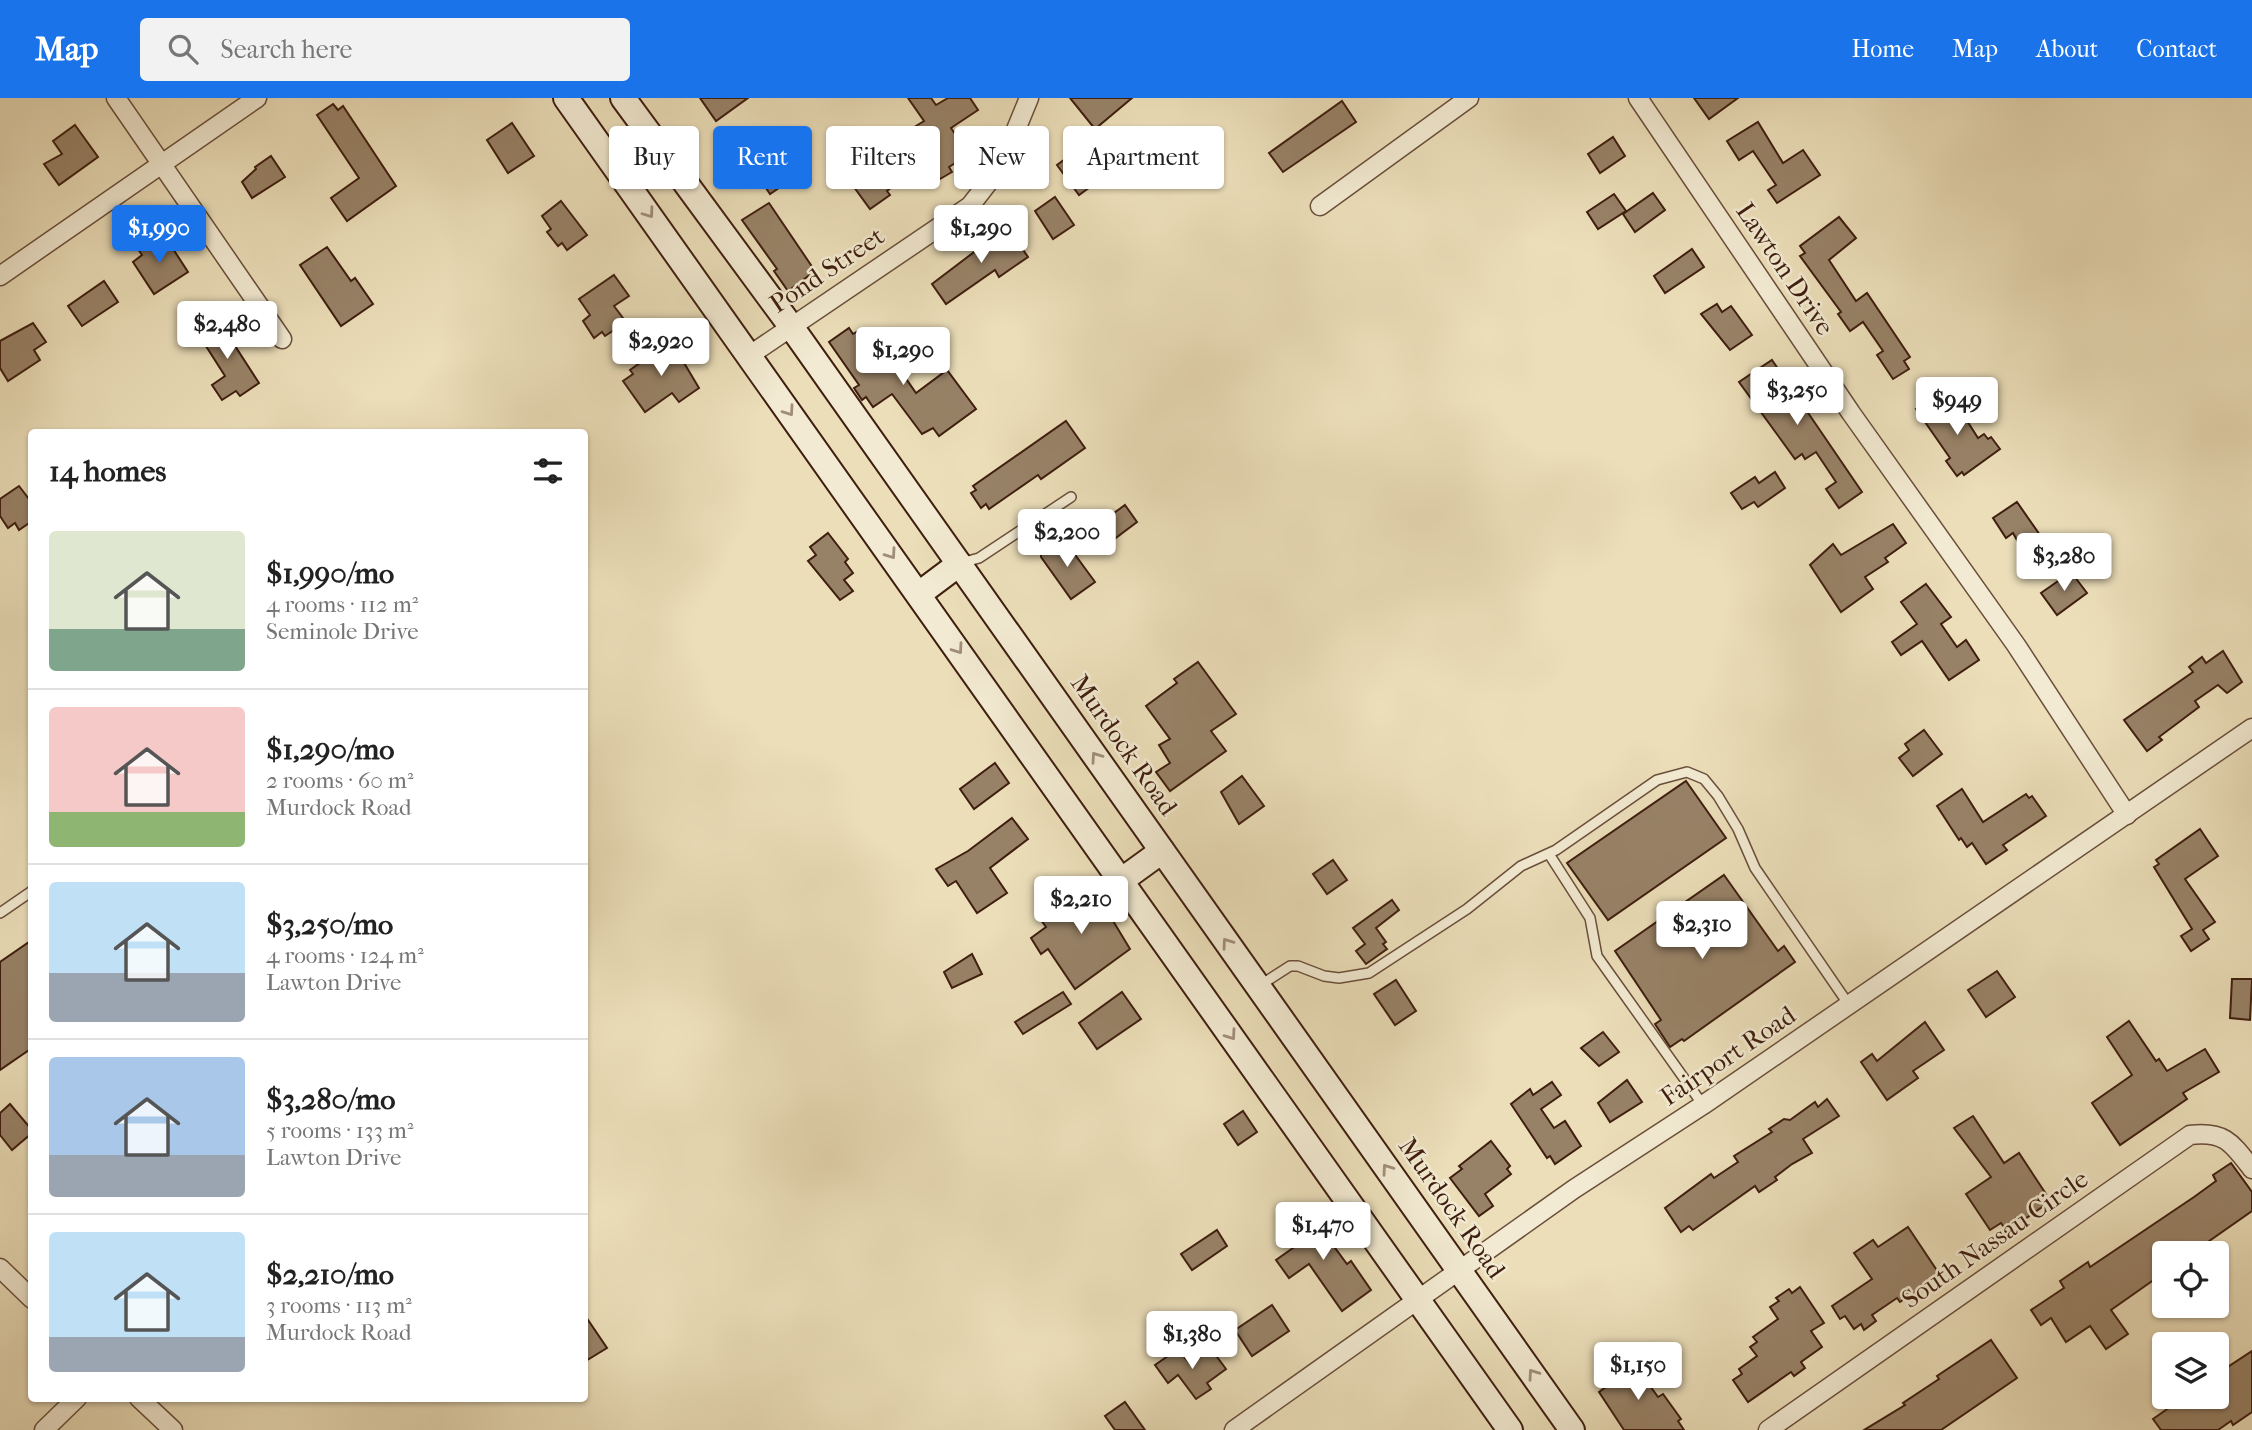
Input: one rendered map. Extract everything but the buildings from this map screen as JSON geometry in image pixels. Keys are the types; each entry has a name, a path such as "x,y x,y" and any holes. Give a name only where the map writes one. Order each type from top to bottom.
{"main road":[{"path":"566,98 1510,1430"},
{"name":"Murdock Road","path":"623,98 790,325 1572,1430"},
{"path":"919,594 959,564"},
{"path":"1122,880 1162,850"}],"street":[{"path":"116,98 282,339"},
{"path":"0,276 257,98"},
{"name":"Pond Street","path":"750,355 790,325 970,206 1001,166 1029,98"},
{"path":"1320,206 1469,98"},
{"name":"Lawton Drive","path":"1638,98 1851,413 2016,645 2127,815"},
{"name":"Fairport Road","path":"1234,1430 1574,1189 1703,1105 2252,728"},
{"name":"South Nassau Circle","path":"1768,1430 2190,1135 2219,1135 2233,1144 2252,1169"},
{"path":"0,1268 28,1295"},
{"path":"44,1430 73,1402"},
{"path":"143,1402 173,1430"}],"lane":[{"path":"959,564 979,558 1071,497"},
{"path":"1258,986 1290,966 1339,978 1369,973 1466,909 1521,866 1549,854 1657,780 1676,772 1695,774 1711,786 1738,829 1755,867 1849,1005"},
{"path":"1549,854 1590,918 1597,956 1703,1105"},
{"path":"0,913 28,894"}]}
